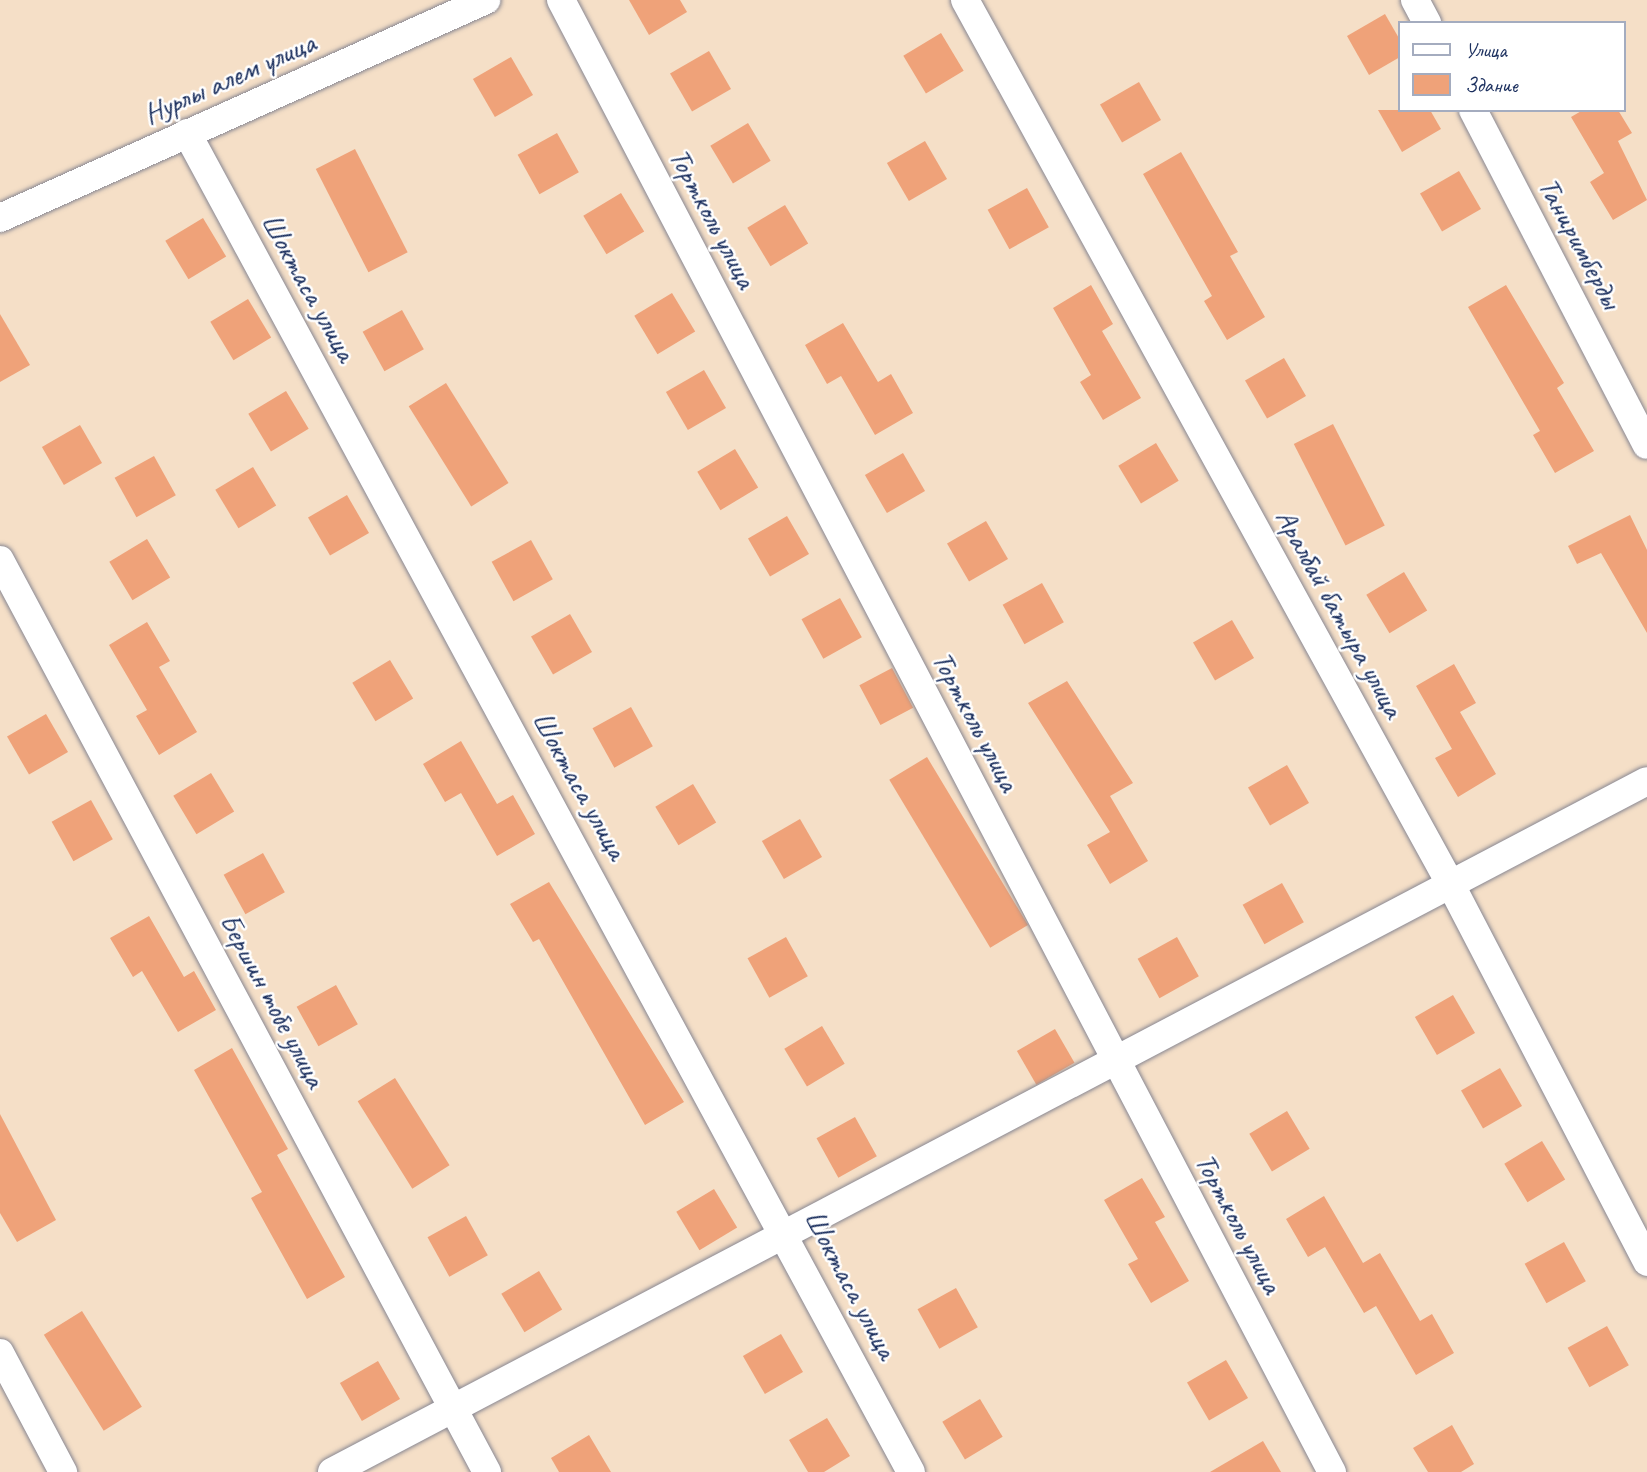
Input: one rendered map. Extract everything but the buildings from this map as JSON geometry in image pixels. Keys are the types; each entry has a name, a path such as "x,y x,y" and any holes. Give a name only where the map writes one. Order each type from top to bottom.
{"street":[{"name":"Нурлы алем улица","path":"0,218 486,0"},
{"name":"Тортколь улица","path":"561,0 1332,1472"},
{"name":"Аралбай батыра улица","path":"965,0 1451,885 1647,1262"},
{"path":"1415,0 1426,21"},
{"name":"Таниримберды","path":"1474,112 1647,445"},
{"name":"Шоктаса улица","path":"187,133 786,1231 911,1472"},
{"name":"Бершин тобе улица","path":"0,560 487,1472"},
{"path":"332,1472 786,1231 1647,781"},
{"path":"0,1353 63,1472"}]}
